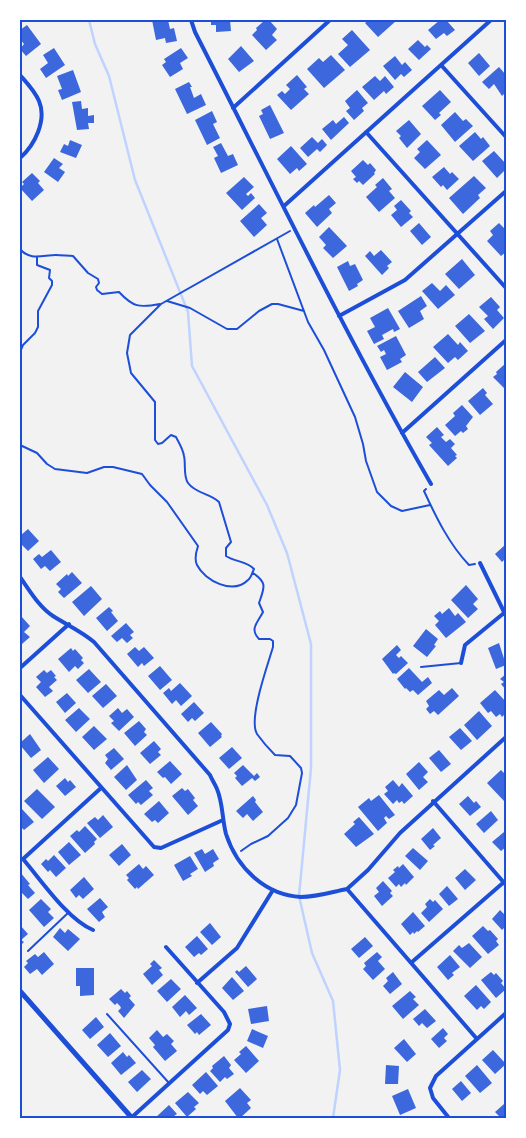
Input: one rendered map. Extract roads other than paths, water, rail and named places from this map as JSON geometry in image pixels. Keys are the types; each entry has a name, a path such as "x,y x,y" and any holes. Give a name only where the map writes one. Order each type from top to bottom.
{"street":[{"path":"191,20 194,32 339,316 431,484"},
{"path":"233,108 330,20"},
{"path":"284,206 491,20"},
{"path":"441,65 506,137"},
{"path":"20,75 39,101 41,121 32,145 20,158"},
{"path":"366,132 506,288"},
{"path":"339,316 405,280 506,191"},
{"path":"402,433 506,340"},
{"path":"461,663 465,645 505,614 480,563"},
{"path":"20,577 38,602 53,616 82,632 94,642 210,775 218,789 226,833 235,854 248,872 273,890 286,895 315,896 347,889 364,875 400,833 506,737"},
{"path":"20,668 69,624"},
{"path":"20,696 152,845 161,848 223,820"},
{"path":"93,930 79,922 21,859 102,788"},
{"path":"412,962 505,883 434,801"},
{"path":"347,889 477,1039"},
{"path":"198,983 237,948 273,890"},
{"path":"20,991 131,1118 224,1033 230,1024 224,1012 166,947"},
{"path":"449,1118 433,1098 430,1088 436,1076 506,1013"}],"lane":[{"path":"421,667 461,663"},
{"path":"28,951 69,912"},
{"path":"107,1014 169,1083"}],"waterway":[{"path":"89,20 95,44 109,76 135,180 188,312 192,366 267,505 287,553 311,644 311,768 299,896 312,953 333,1001 340,1070 333,1118"}]}
